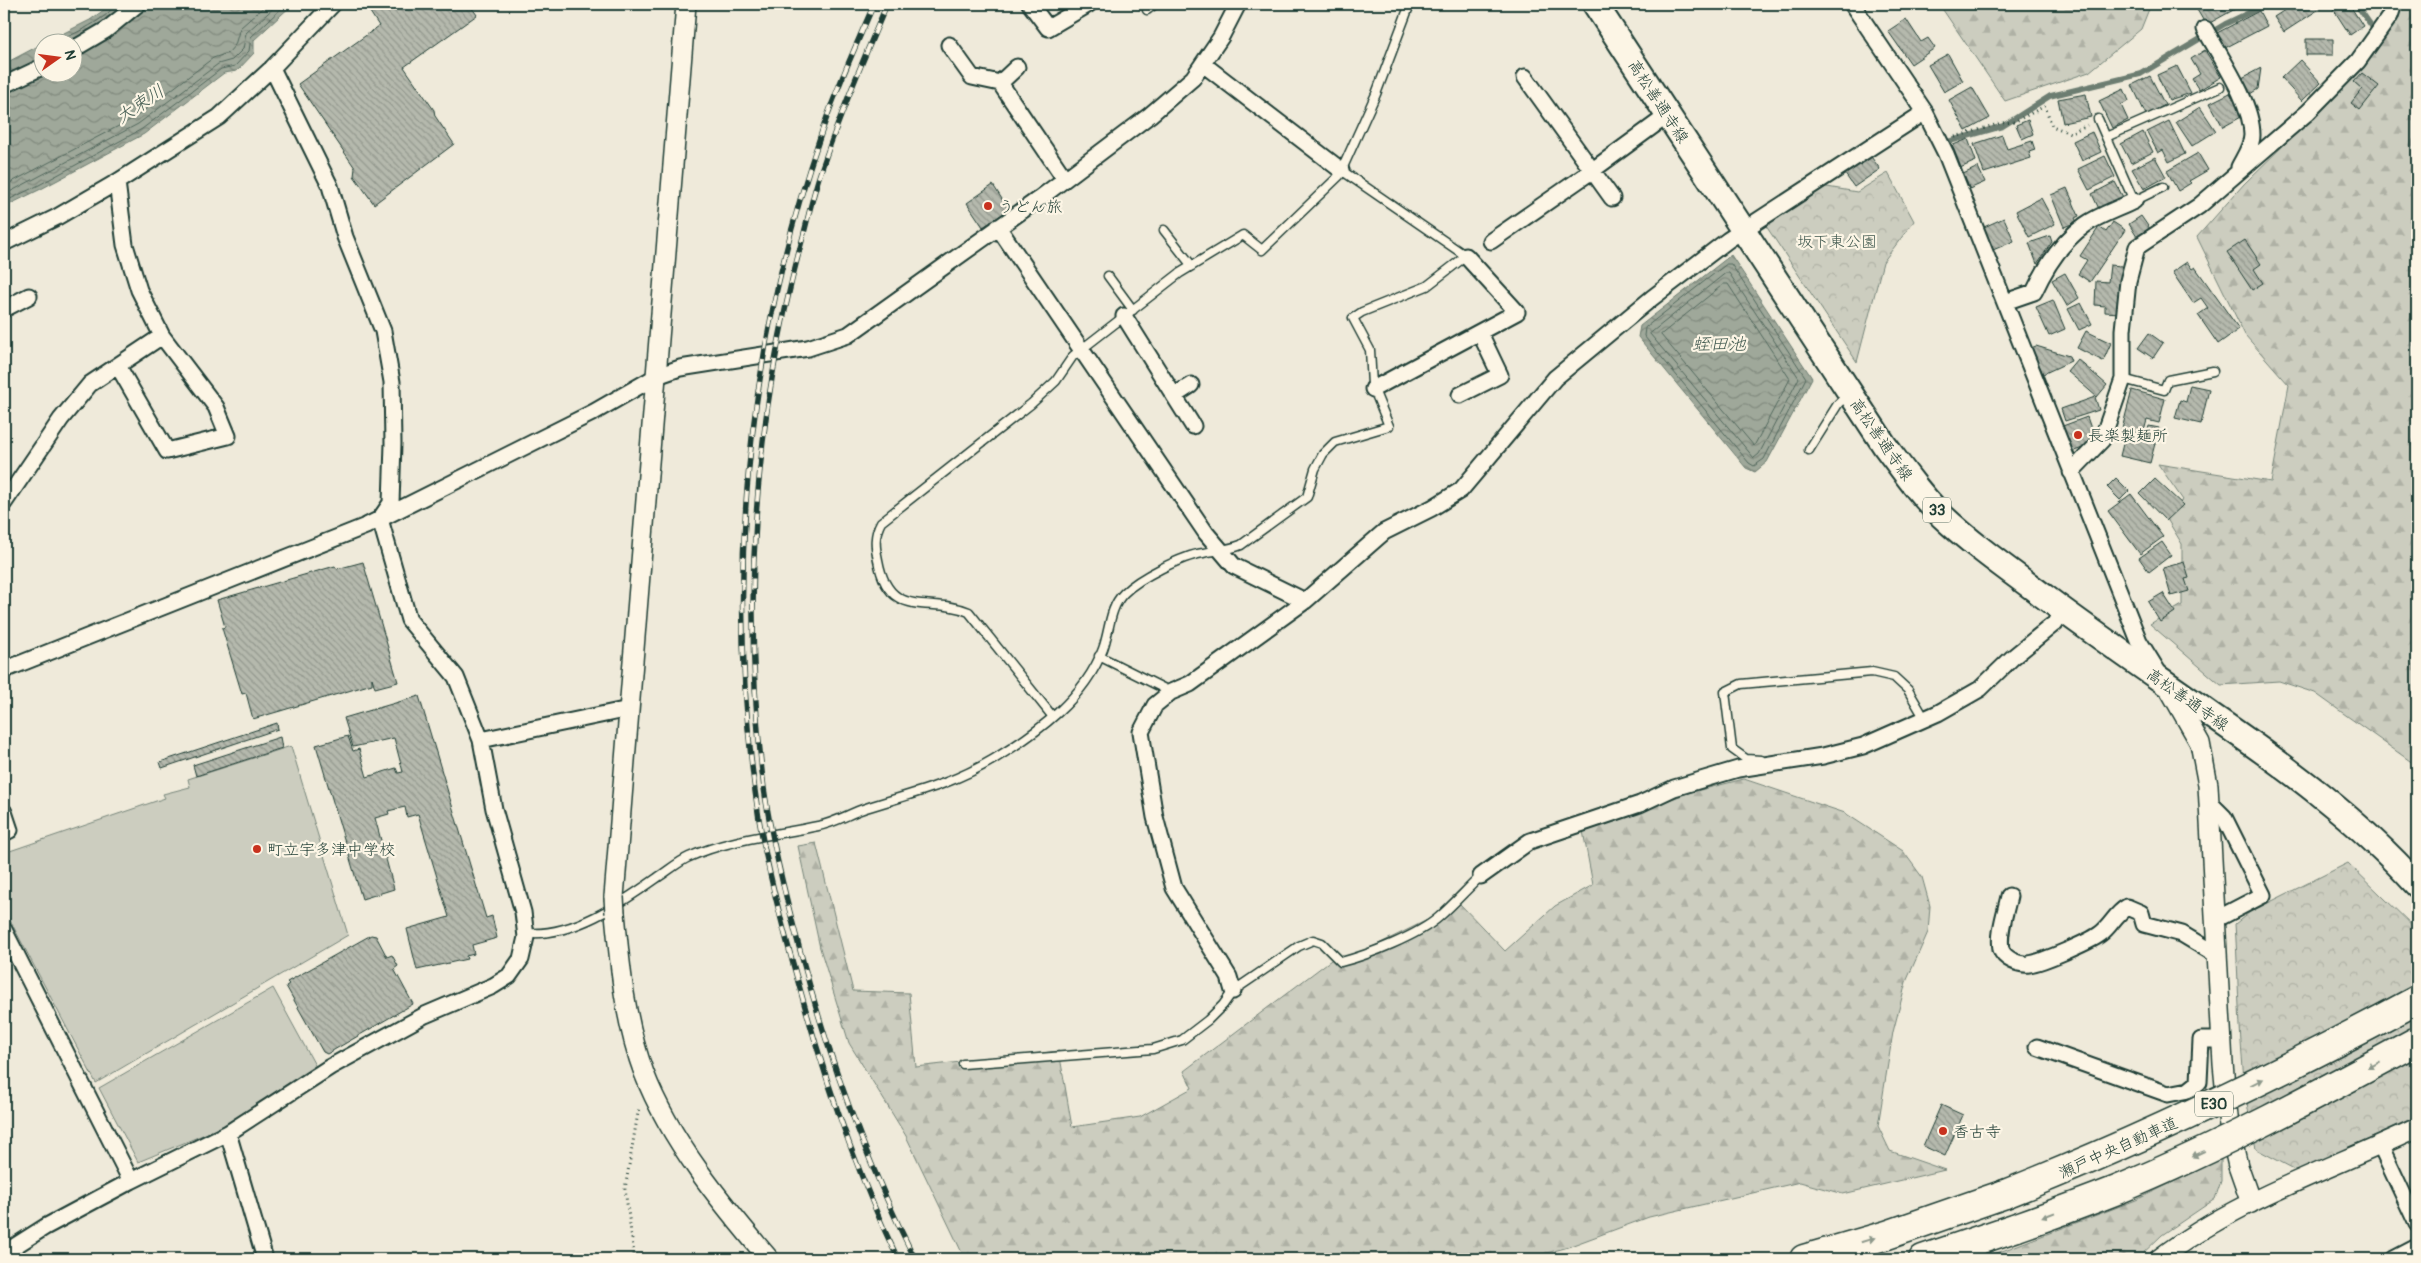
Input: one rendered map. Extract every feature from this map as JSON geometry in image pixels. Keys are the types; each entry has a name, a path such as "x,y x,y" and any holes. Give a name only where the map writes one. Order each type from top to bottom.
{"highway":[{"name":"瀬戸中央自動車道","path":"1804,1259 1887,1234 2005,1194 2102,1156 2193,1114 2417,1000"},
{"name":"E30","path":"1924,1259 2018,1227 2117,1190 2209,1149 2325,1092 2417,1041"}],"main road":[{"name":"高松善通寺線","path":"1595,4 1884,446 1913,484 1972,543 2062,610 2301,778 2344,813 2397,862 2417,885"}],"street":[{"path":"82,44 106,30 138,4"},
{"path":"4,243 57,217 117,182 219,117 272,68 333,4"},
{"path":"686,4 614,905 620,976 632,1032 644,1074 669,1123 702,1174 769,1259"},
{"path":"1030,4 1048,28 1089,4"},
{"path":"4,670 380,519 585,416 657,376 680,368 808,348 848,335 998,228 1150,115 1193,78 1221,37 1238,4"},
{"path":"1852,4 1924,112 1940,141 2139,641 2166,683 2200,743 2209,802 2222,1040 2229,1127 2238,1166 2251,1203"},
{"path":"2071,472 2102,440 2123,378 2123,330 2128,281 2137,247 2199,206 2308,112 2358,61 2390,16 2394,4"},
{"path":"2205,29 2232,78 2249,118 2252,134 2250,146 2235,175"},
{"path":"949,45 972,77 1000,83 1065,179"},
{"path":"1203,64 1341,170"},
{"path":"1000,83 1017,67"},
{"path":"272,68 330,186 345,237 383,331 392,382 393,444 391,503 380,519"},
{"path":"4,85 32,72"},
{"path":"1526,77 1612,198"},
{"path":"1232,991 1230,977 1174,888 1155,817 1141,732 1155,705 1171,692 1190,684 1305,601 1384,532 1432,508 1461,490 1555,378 1652,298 1743,230 1924,112"},
{"path":"1491,241 1668,115"},
{"path":"117,182 125,245 139,290 162,336 216,407 228,436 167,451 118,366"},
{"path":"2005,302 2034,292 2050,261 2065,242 2086,224 2134,201"},
{"path":"998,228 1206,533 1234,566 1305,601"},
{"path":"1373,389 1517,312 1466,256"},
{"path":"4,309 28,296"},
{"path":"1128,313 1174,396 1194,426"},
{"path":"1460,395 1500,375 1480,333"},
{"path":"4,503 60,419 90,384 162,336"},
{"path":"1174,396 1191,385"},
{"path":"4,1253 45,1227 131,1181 228,1133 330,1067 425,1015 493,986 509,976 521,958 526,933 523,912 494,809 481,740 456,677 409,620 380,519"},
{"path":"1481,876 1530,841 1640,804 1674,788 1738,769 1786,762 1863,746 1924,718 1980,689 2012,658 2055,623 2062,610"},
{"path":"481,740 629,709"},
{"path":"2209,802 2224,817 2263,895 2215,920"},
{"path":"4,812 10,830 4,833"},
{"path":"2009,896 2001,934 2001,948 2004,956 2015,962 2029,964 2081,944 2100,934 2119,912 2127,908 2141,913 2144,924 2182,934 2217,955"},
{"path":"4,930 131,1181"},
{"path":"2037,1047 2168,1094 2189,1090 2199,1082 2201,1040 2222,1040"},
{"path":"2165,1257 2201,1231 2251,1203 2417,1128"},
{"path":"228,1133 264,1259"},
{"path":"2380,1145 2417,1224"},
{"path":"2394,1259 2417,1247"}],"lane":[{"path":"1147,10 1155,4"},
{"path":"1053,717 969,612 956,606 908,603 887,586 878,562 876,531 881,522 1031,404 1056,381 1073,356 1128,313 1192,266 1243,235 1262,250 1339,176 1376,94 1410,4"},
{"path":"2106,137 2220,87"},
{"path":"2098,119 2134,201 2163,187"},
{"path":"526,933 553,932 578,926 624,901 688,858 702,852 762,836 821,826 864,809 940,786 996,758 1053,717 1077,694 1100,656 1112,613 1122,594 1138,582 1176,562 1201,553 1241,546 1308,497 1315,469 1323,454 1335,442 1389,426 1373,389 1370,350 1354,318 1362,312 1427,286 1466,256 1341,170"},
{"path":"1164,230 1192,266"},
{"path":"1108,276 1128,313"},
{"path":"2123,378 2164,390 2168,380 2213,371"},
{"path":"1809,450 1838,404 1850,393"},
{"path":"1100,656 1171,692"},
{"path":"1786,762 1746,759 1732,749 1725,692 1741,684 1872,672 1894,677 1908,690 1924,718"},
{"path":"964,1064 1044,1056 1154,1050 1182,1040 1208,1020 1223,1005 1232,991 1299,946 1313,940 1322,942 1341,962 1396,942 1421,930 1439,917 1481,876"}],"path":[{"path":"1940,141 2001,123 2014,122 2045,106 2052,126 2070,133 2098,119"},
{"path":"633,1259 634,1254 625,1189 644,1074"}],"green space":[{"path":"1939,4 2151,4 2141,29 2089,72 2005,101"},
{"path":"2400,4 2417,4 2417,766 2315,693 2279,681 2221,685 2150,624 2182,605 2182,544 2164,514 2183,500 2158,464 2271,482 2289,385 2245,335 2197,237 2244,184 2347,83"},
{"name":"坂下東公園","path":"1888,173 1914,221 1883,262 1857,362 1766,226 1821,186 1857,192"},
{"path":"291,746 348,935 96,1083 4,909 4,853 165,798 163,794 190,787 188,779"},
{"path":"1744,779 1845,813 1903,851 1922,877 1930,906 1928,932 1906,982 1893,1032 1878,1126 1890,1151 1945,1170 1843,1194 1800,1182 1649,1217 1565,1248 1524,1259 965,1259 906,1136 849,1043 820,948 798,846 816,843 853,991 909,993 916,1067 1059,1051 1072,1127 1140,1117 1192,1088 1184,1071 1335,957 1352,957 1460,904 1505,951 1555,906 1593,885 1583,831 1688,793"},
{"path":"2348,863 2417,930 2417,1116 2298,1171 2256,1149 2250,1121 2243,1065 2235,924 2250,912"},
{"path":"273,988 316,1067 222,1127 138,1162 99,1088"},
{"path":"2221,1159 2221,1181 2215,1199 2162,1235 2137,1259 1981,1259 2136,1200"}],"water":[{"name":"大束川","path":"112,4 293,4 254,40 254,53 237,71 224,73 144,134 4,207 4,64 32,49 32,82 82,82 82,32 66,32 90,20"},
{"name":"蛭田池","path":"1731,255 1812,378 1767,462 1755,472 1746,468 1638,337 1640,326"}],"building":[{"path":"382,4 469,4 477,15 404,67 434,110 435,116 454,144 374,204 354,176 355,168 298,84 379,26 370,12"},
{"path":"2204,4 2234,4 2237,8 2206,25 2196,8"},
{"path":"2294,4 2327,4 2284,32 2274,17"},
{"path":"2330,4 2349,4 2363,26 2350,35"},
{"path":"2259,11 2267,26 2225,48 2217,33"},
{"path":"1906,19 1921,42 1928,38 1935,48 1911,64 1888,31"},
{"path":"2306,39 2333,39 2333,55 2306,55"},
{"path":"2205,50 2221,77 2199,90 2192,79 2200,74 2191,59"},
{"path":"1948,54 1963,81 1944,92 1928,65"},
{"path":"2300,60 2321,83 2302,101 2281,78"},
{"path":"2177,66 2191,93 2169,100 2157,75"},
{"path":"2261,68 2258,89 2250,94 2242,78"},
{"path":"2362,73 2379,86 2360,110 2351,103 2362,89 2354,82"},
{"path":"2150,76 2165,105 2146,115 2132,85"},
{"path":"1972,87 1990,118 1966,131 1949,100"},
{"path":"2124,89 2129,101 2121,105 2128,120 2112,128 2099,101"},
{"path":"2230,93 2243,116 2223,127 2210,103"},
{"path":"2086,94 2091,117 2063,123 2058,99"},
{"path":"2200,107 2216,131 2192,146 2176,122"},
{"path":"2028,120 2033,134 2022,139 2016,125"},
{"path":"2169,121 2185,154 2169,162 2163,150 2158,153 2147,132"},
{"path":"2092,132 2101,152 2082,161 2073,141"},
{"path":"2143,132 2153,152 2131,163 2121,144"},
{"path":"2002,135 2007,149 2032,141 2035,150 2029,152 2031,158 1984,173 1974,144"},
{"path":"1968,139 1976,161 1960,168 1951,146"},
{"path":"1866,150 1880,169 1854,187 1840,167"},
{"path":"2198,153 2208,170 2189,181 2191,183 2178,191 2167,171"},
{"path":"2105,156 2115,177 2089,190 2078,169"},
{"path":"2155,157 2166,177 2144,189 2132,169"},
{"path":"1978,167 1985,182 1967,190 1961,175"},
{"path":"2115,182 2124,199 2100,211 2092,194"},
{"name":"うどん旅","path":"993,185 1009,210 983,227 967,203"},
{"path":"2067,188 2079,216 2075,218 2077,222 2064,227 2051,195"},
{"path":"2041,198 2055,224 2029,237 2016,211"},
{"path":"2141,216 2150,229 2137,237 2129,224"},
{"path":"2004,218 2014,241 1993,250 1984,227"},
{"path":"2113,222 2125,230 2090,282 2078,274 2087,260 2080,256 2099,227 2106,232"},
{"path":"2050,236 2052,242 2037,264 2029,243"},
{"path":"2245,240 2261,264 2254,269 2263,283 2252,290 2227,252"},
{"path":"2187,262 2192,269 2195,267 2239,329 2218,344 2198,315 2208,308 2201,298 2193,303 2172,272"},
{"path":"2110,265 2122,266 2119,313 2105,312 2105,306 2095,305 2096,281 2108,282"},
{"path":"2065,273 2079,298 2067,306 2052,280"},
{"path":"2053,300 2065,329 2049,336 2036,307"},
{"path":"2081,303 2092,324 2079,330 2068,309"},
{"path":"2086,331 2111,343 2103,361 2077,348"},
{"path":"2149,333 2163,343 2153,358 2138,348"},
{"path":"2036,346 2069,356 2071,361 2043,374 2031,348"},
{"path":"2077,359 2107,385 2097,397 2067,371"},
{"path":"2190,385 2209,389 2201,424 2175,418 2180,400 2186,402"},
{"path":"2132,390 2165,399 2159,423 2147,420 2143,435 2122,429"},
{"path":"2095,397 2099,410 2065,421 2061,409"},
{"name":"長楽製麺所","path":"2087,417 2096,443 2069,453 2060,427"},
{"path":"2149,426 2159,428 2150,463 2120,456 2125,436 2145,441"},
{"path":"2116,478 2129,491 2120,500 2107,487"},
{"path":"2155,479 2183,505 2166,521 2140,494"},
{"path":"2131,494 2163,537 2140,554 2108,511"},
{"path":"2162,542 2171,555 2149,572 2139,558"},
{"path":"363,562 398,682 375,688 372,678 372,684 253,719 246,693 242,694 222,628 225,627 217,600 335,566 337,569"},
{"path":"2184,562 2189,578 2185,579 2189,591 2171,596 2163,568"},
{"path":"2163,593 2175,612 2160,622 2148,602"},
{"path":"419,696 486,918 492,916 497,938 472,945 474,954 466,956 467,959 417,970 407,929 449,917 418,814 407,817 405,807 388,811 389,814 375,818 394,889 362,899 316,745 348,736 353,751 359,749 367,777 396,768 398,773 403,772 394,738 353,747 344,718"},
{"path":"277,723 278,729 162,768 160,762"},
{"path":"280,737 282,748 196,776 193,765"},
{"path":"371,935 376,936 387,957 392,955 398,966 394,969 413,1004 327,1054 323,1052 286,986 289,984 287,982"},
{"name":"香古寺","path":"1941,1105 1963,1115 1945,1156 1923,1146"}],"waterway":[{"path":"1947,142 2003,126 2050,96 2141,74 2225,24 2267,4"},
{"path":"2356,4 2373,28"}],"railway":[{"path":"874,4 839,86 820,137 794,220 774,303 759,388 748,474 743,560 743,647 748,733 759,819 776,899 807,1014 829,1086 854,1156 898,1259"},
{"path":"887,4 861,65 819,176 786,304 773,372 756,510 753,580 754,649 757,719 767,809 795,933 836,1071 880,1185 915,1259"}],"place":[{"name":"うどん旅","path":"988,206"},
{"name":"長楽製麺所","path":"2078,435"},
{"name":"町立宇多津中学校","path":"257,849"},
{"name":"香古寺","path":"1943,1131"}]}
